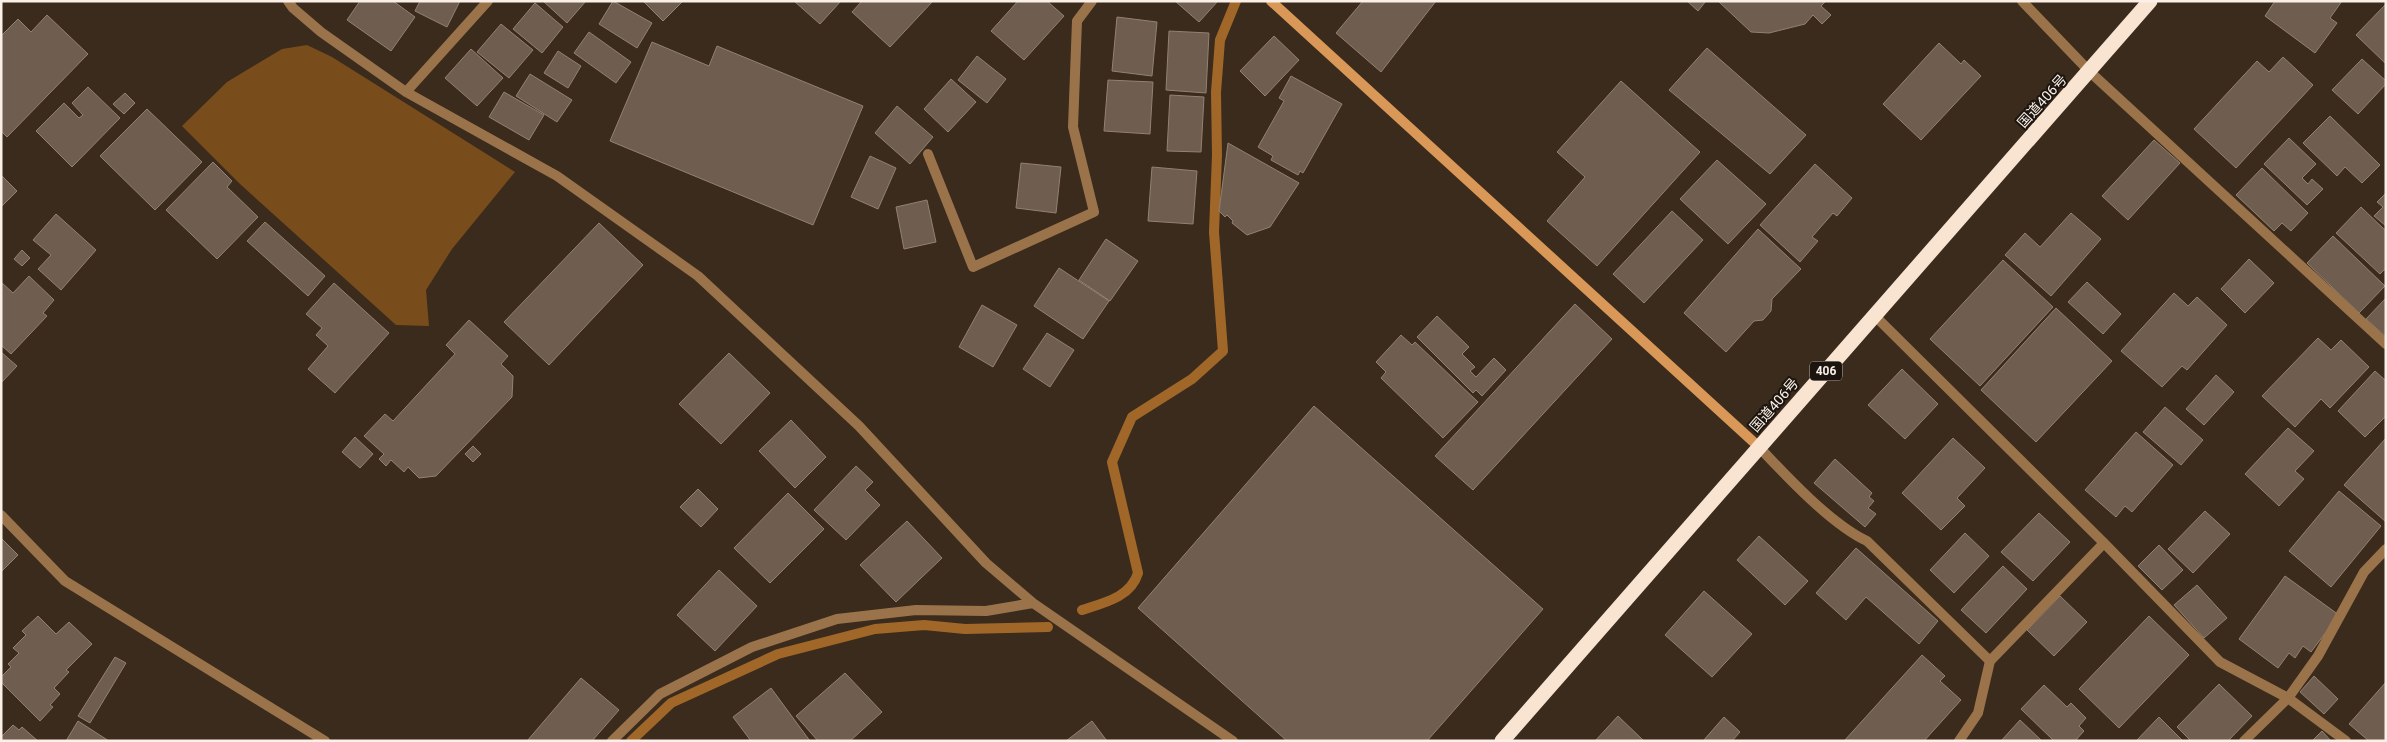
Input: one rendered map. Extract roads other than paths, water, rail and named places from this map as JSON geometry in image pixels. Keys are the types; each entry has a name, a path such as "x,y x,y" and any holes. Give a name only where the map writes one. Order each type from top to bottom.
{"highway":[{"name":"国道406号","path":"1502,741 1874,315 2090,72 2150,1"}],"street":[{"path":"288,1 293,8 321,32 406,92 557,176 698,276 859,426 986,562 1033,603 1233,741"},
{"path":"406,92 488,1"},
{"path":"928,154 973,267 1094,212 1073,127 1077,21 1092,1"},
{"path":"1271,1 1759,447 1789,479 1853,534 1867,540 1990,661"},
{"path":"2022,1 2090,72 2386,344"},
{"path":"1874,315 2104,542 2220,662 2288,698 2346,741"},
{"path":"1,515 65,581 325,741"},
{"path":"1959,741 1978,713 1990,661 2104,542"},
{"path":"2244,741 2288,698 2318,656 2364,572 2386,549"},
{"path":"612,741 660,694 752,647 837,619 916,610 986,611 1033,603"}],"waterway":[{"path":"1082,610 1116,598 1129,588 1138,573 1112,462 1132,417 1192,379 1223,351 1214,232 1217,155 1216,92 1220,40 1236,1"},
{"path":"631,741 671,703 778,654 875,629 924,625 965,629 1048,627"}]}
